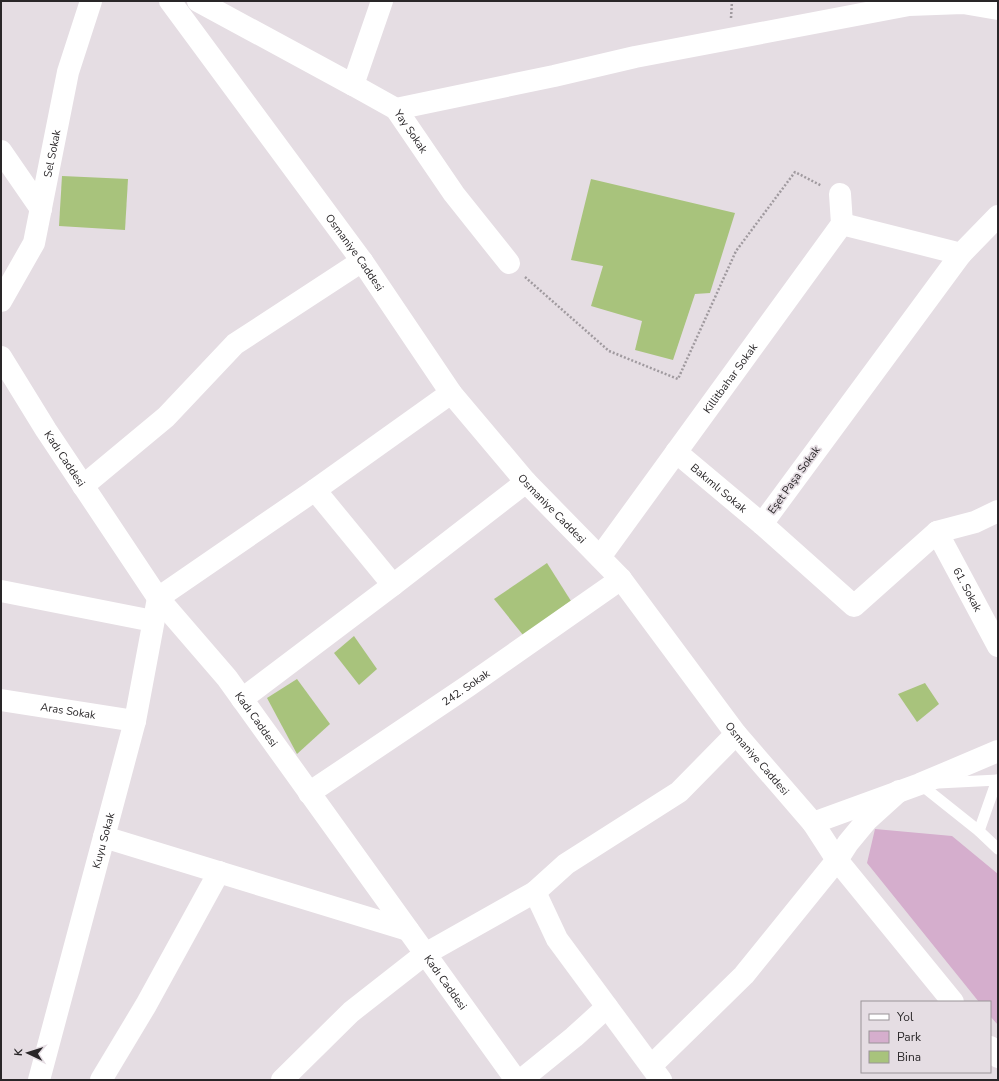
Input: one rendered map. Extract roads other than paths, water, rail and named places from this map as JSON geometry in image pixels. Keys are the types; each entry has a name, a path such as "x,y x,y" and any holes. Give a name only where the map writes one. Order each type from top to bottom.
{"street":[{"name":"Sel Sokak","path":"1,301 34,243 68,72 91,1"},
{"name":"Osmaniye Caddesi","path":"170,1 362,261 451,392 526,482 621,579 736,734 813,823 837,860 952,1001"},
{"name":"Yay Sokak","path":"198,1 396,109 454,194 509,263"},
{"path":"354,85 382,1"},
{"path":"396,109 554,76 635,57 909,5 963,3 998,9"},
{"path":"1,151 41,208"},
{"path":"840,194 842,224 961,254"},
{"name":"Eşet Paşa Sokak","path":"998,216 961,254 762,524 854,606 938,532 975,522 998,511"},
{"name":"Killitbahar Sokak","path":"600,556 842,224"},
{"path":"82,486 166,417 235,344 362,261"},
{"name":"Kadı Caddesi","path":"1,357 82,486 158,598 227,678 242,698 516,1080"},
{"path":"158,598 315,490 451,392"},
{"name":"Bakımlı Sokak","path":"676,452 762,524"},
{"path":"242,698 393,585 526,482"},
{"path":"315,490 393,585"},
{"name":"61. Sokak","path":"938,532 998,646"},
{"name":"242. Sokak","path":"309,793 468,686 621,579"},
{"path":"1,591 153,621"},
{"name":"Kuyu Sokak","path":"39,1080 135,721 158,598"},
{"name":"Aras Sokak","path":"1,700 135,721"},
{"path":"282,1080 351,1012 425,954 535,892 566,864 679,792 736,734"},
{"path":"813,823 920,784 998,751"},
{"path":"535,892 557,939 656,1073 744,975 837,860 848,843 867,820 899,791"},
{"path":"104,837 408,930"},
{"path":"101,1080 146,1004 218,872"},
{"path":"521,1080 574,1037 607,1007"},
{"path":"991,1048 998,1057"}],"lane":[{"path":"920,784 998,780 979,831"},
{"path":"920,784 979,831 998,849"}]}
